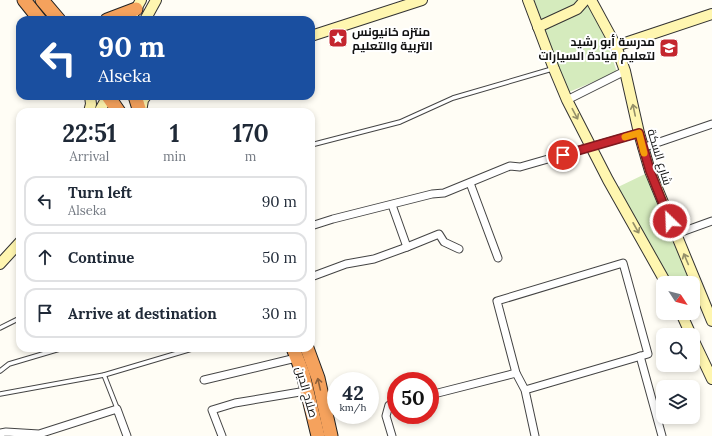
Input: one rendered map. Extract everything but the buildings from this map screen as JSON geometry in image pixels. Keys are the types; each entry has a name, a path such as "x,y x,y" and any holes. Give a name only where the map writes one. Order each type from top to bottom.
{"highway":[{"path":"24,0 37,16"},
{"path":"42,0 56,16"},
{"path":"116,16 139,5"},
{"name":"صلاح الدين","path":"308,352 318,378 331,436"},
{"name":"صلاح الدين","path":"294,353 303,374 318,436"}],"main road":[{"path":"147,16 156,0"},
{"path":"315,31 408,0"},
{"path":"315,35 422,0"},
{"path":"528,0 567,100 608,180 662,276"},
{"path":"538,27 577,9 585,0"},
{"name":"شارع السكة","path":"591,0 616,46 625,71 642,148 658,193 712,321"},
{"path":"598,0 598,14"},
{"path":"131,16 139,5"},
{"path":"616,46 712,14"},
{"path":"0,256 16,238"},
{"path":"0,264 16,246"},
{"path":"700,354 712,379"}],"street":[{"path":"567,100 625,71"},
{"path":"642,148 712,124"},
{"path":"315,225 432,194 444,193 510,166 520,167 639,133"},
{"path":"470,183 498,258"},
{"path":"392,205 407,247"},
{"path":"676,234 712,221"},
{"path":"315,276 346,264 374,259 439,234 444,242 458,249"},
{"path":"525,390 648,354 623,263 497,301 516,373 525,390 535,436"},
{"path":"204,380 294,353"},
{"path":"640,356 662,436"},
{"path":"439,393 516,373"},
{"path":"222,436 212,410 235,403 306,391"},
{"path":"0,433 39,434 117,410 127,436"},
{"path":"388,424 392,436"}],"lane":[{"path":"315,144 400,122 453,98 554,68"},
{"path":"0,328 16,320"},
{"path":"0,371 9,364 50,352"},
{"path":"0,394 104,375 182,352"},
{"path":"104,375 117,410"}],"green space":[{"path":"534,0 585,0 600,23 617,72 569,92 546,35"},
{"path":"645,174 691,276 664,276 616,188"}],"slow traffic":[{"path":"625,137 639,133 644,153"}],"place":[{"name":"منتزه خانيونس التربية والتعليم","path":"338,38"},
{"name":"مدرسة أبو رشيد لتعليم قيادة السيارات","path":"669,48"}],"route":[{"path":"563,155 639,133 642,148 650,171 670,221"}]}
